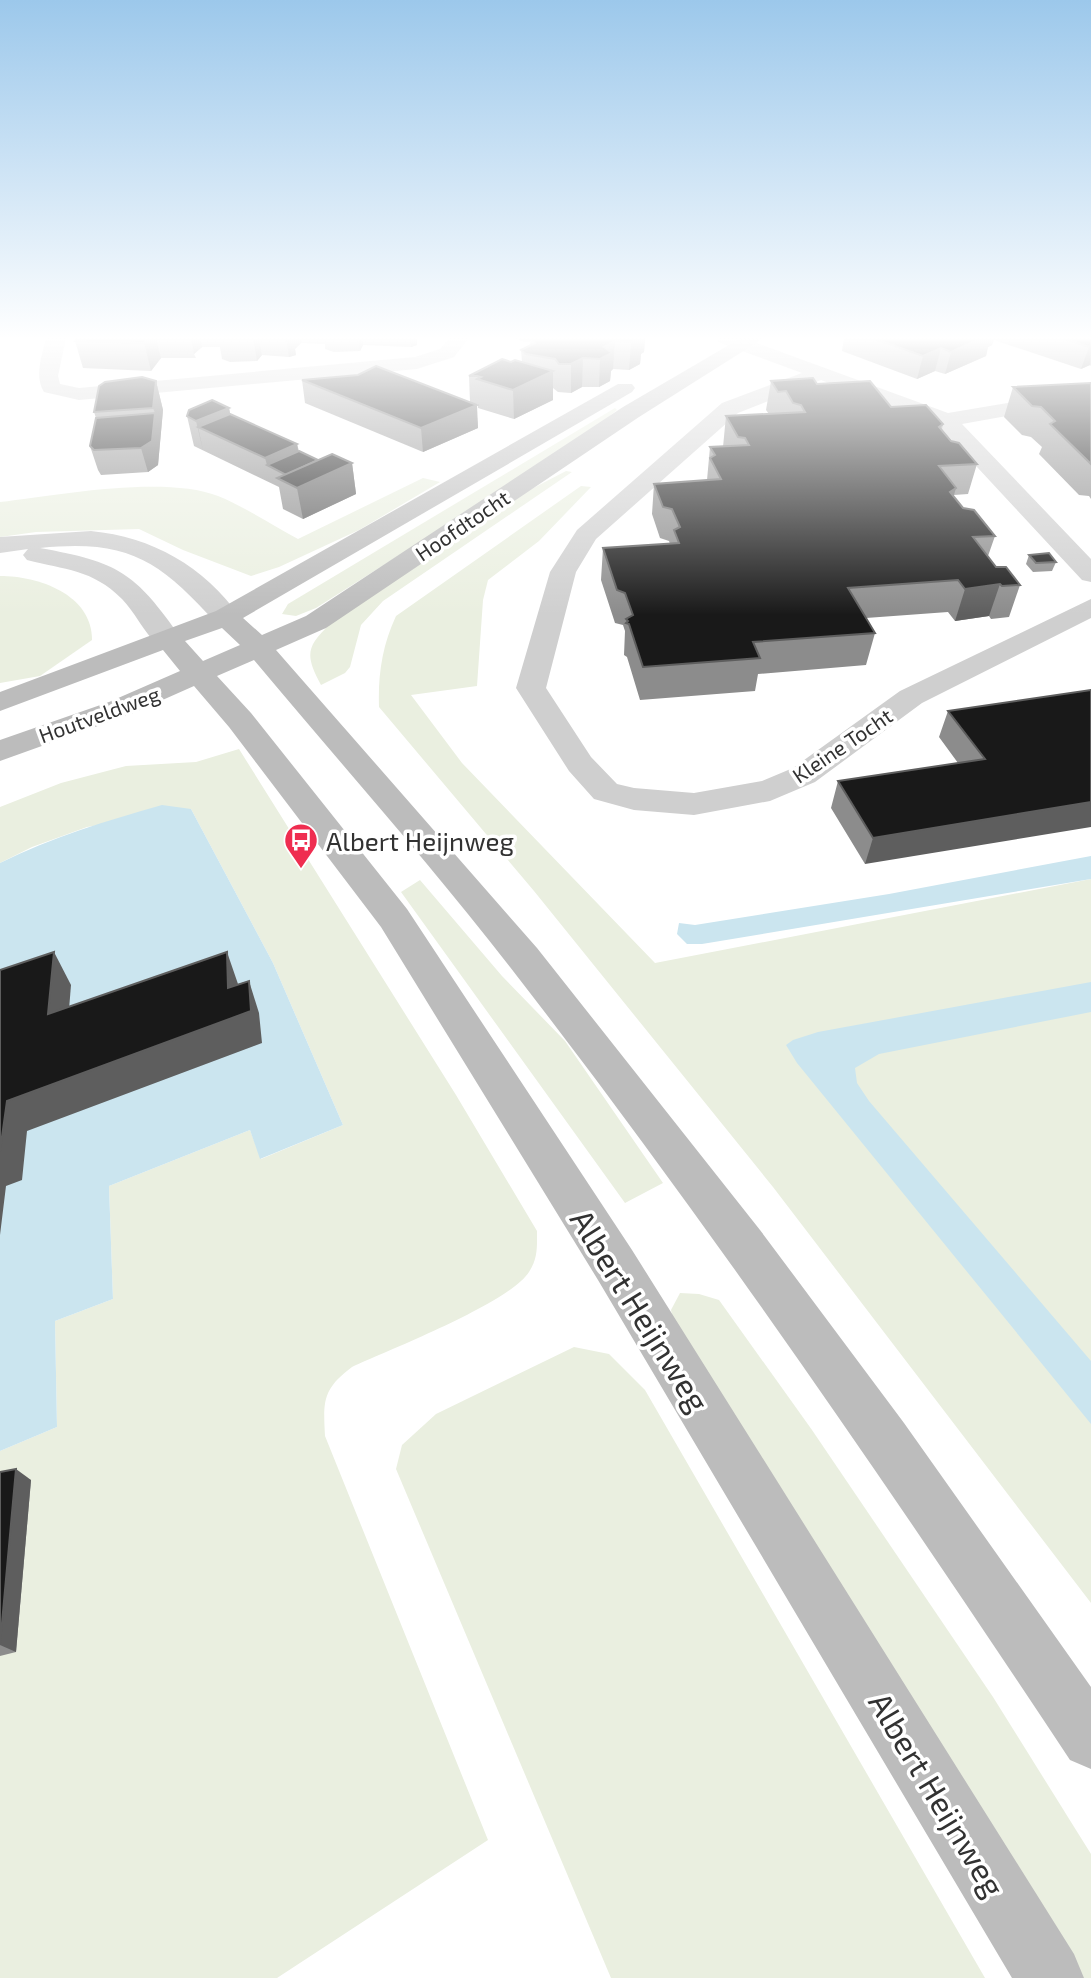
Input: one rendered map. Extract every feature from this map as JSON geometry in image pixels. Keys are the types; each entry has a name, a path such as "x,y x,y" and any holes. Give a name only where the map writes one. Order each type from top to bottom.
{"main road":[{"name":"Hoofdtocht","path":"167,638 226,617 551,430"},
{"name":"Hoofdtocht","path":"199,676 316,622 604,430"},
{"path":"226,617 260,649 521,955 720,1211 991,1590 1091,1739"},
{"name":"Albert Heijnweg","path":"167,638 240,720 394,918 615,1265 1050,1978"},
{"name":"Houtveldweg","path":"0,702 98,668 167,638"},
{"name":"Houtveldweg","path":"0,751 199,676"}],"street":[{"name":"Kleine Tocht","path":"705,430 586,535 563,572 531,688 580,764 606,792 634,799 694,804 770,790 804,775 911,697 1091,607"},
{"path":"956,430 1091,574"},
{"path":"0,545 76,536 122,542 152,551 176,568 226,617"},
{"path":"0,545 37,556 81,562 116,579 148,610 167,638"}],"shaded area":[{"path":"578,430 592,430 316,608 296,616 282,614 288,604"},
{"path":"566,471 572,472 383,601 361,625 350,667 345,673 321,685 312,666 310,652 316,639 330,624 520,495"},
{"path":"423,478 440,482 359,530 279,567 251,576 183,550 139,529 36,532 0,537 0,502 80,491 170,487 218,496 298,539"},
{"path":"581,486 591,487 539,541 488,580 483,600 477,686 411,695 462,763 655,963 1091,879 1091,1603 773,1187 534,891 379,707 382,661 396,616"},
{"path":"0,576 46,584 73,600 90,624 92,640 40,676 0,683"},
{"path":"239,749 456,1095 537,1231 534,1262 529,1272 517,1284 474,1311 352,1367 330,1389 324,1413 325,1436 488,1840 277,1978 0,1978 0,1451 57,1427 55,1321 113,1299 109,1186 250,1130 261,1159 343,1125 273,963 191,809 87,827 32,847 0,863 0,807 61,783 126,766 196,762"},
{"path":"420,880 502,976 565,1041 663,1183 625,1203 401,892"},
{"path":"680,1293 699,1294 719,1300 812,1430 993,1697 1091,1854 1091,1978 1083,1978 676,1332 671,1310"},
{"path":"574,1347 609,1354 645,1390 985,1978 611,1978 396,1469 402,1445 436,1414"}],"water":[{"path":"162,805 191,809 273,963 343,1125 260,1159 250,1130 109,1186 113,1299 55,1321 57,1427 0,1451 0,863 59,837"},
{"path":"1091,856 1091,879 702,944 687,944 677,934 679,923 695,925 889,894"},
{"path":"1091,982 1091,1012 879,1054 855,1068 857,1083 869,1101 1091,1361 1091,1424 797,1063 786,1045 818,1032"}],"building":[{"path":"93,430 153,430 152,441 141,448 94,450 90,446"},
{"path":"205,430 266,430 297,444 265,458"},
{"path":"734,430 942,430 951,441 959,443 977,464 939,466 956,488 950,492 963,508 974,510 995,536 973,537 996,567 1006,567 1020,585 1000,584 965,589 958,580 848,588 875,633 753,642 760,658 643,667 629,624 626,623 626,619 633,615 625,593 617,590 603,548 679,543 674,530 680,527 672,509 663,507 654,484 721,479 710,458 715,455 710,447 749,445 745,438 738,437"},
{"path":"1056,430 1091,430 1091,464"},
{"path":"299,451 318,460 286,475 267,465"},
{"path":"332,454 352,463 297,488 277,478"},
{"path":"1049,553 1056,562 1036,563 1029,555"},
{"path":"1091,690 1091,802 873,838 838,781 985,759 948,711"},
{"path":"54,952 48,1014 227,952 228,988 249,981 251,1011 7,1101 0,1151 0,970"},
{"path":"16,1469 0,1645 0,1472"}],"place":[{"name":"Albert Heijnweg","path":"301,870"}]}
